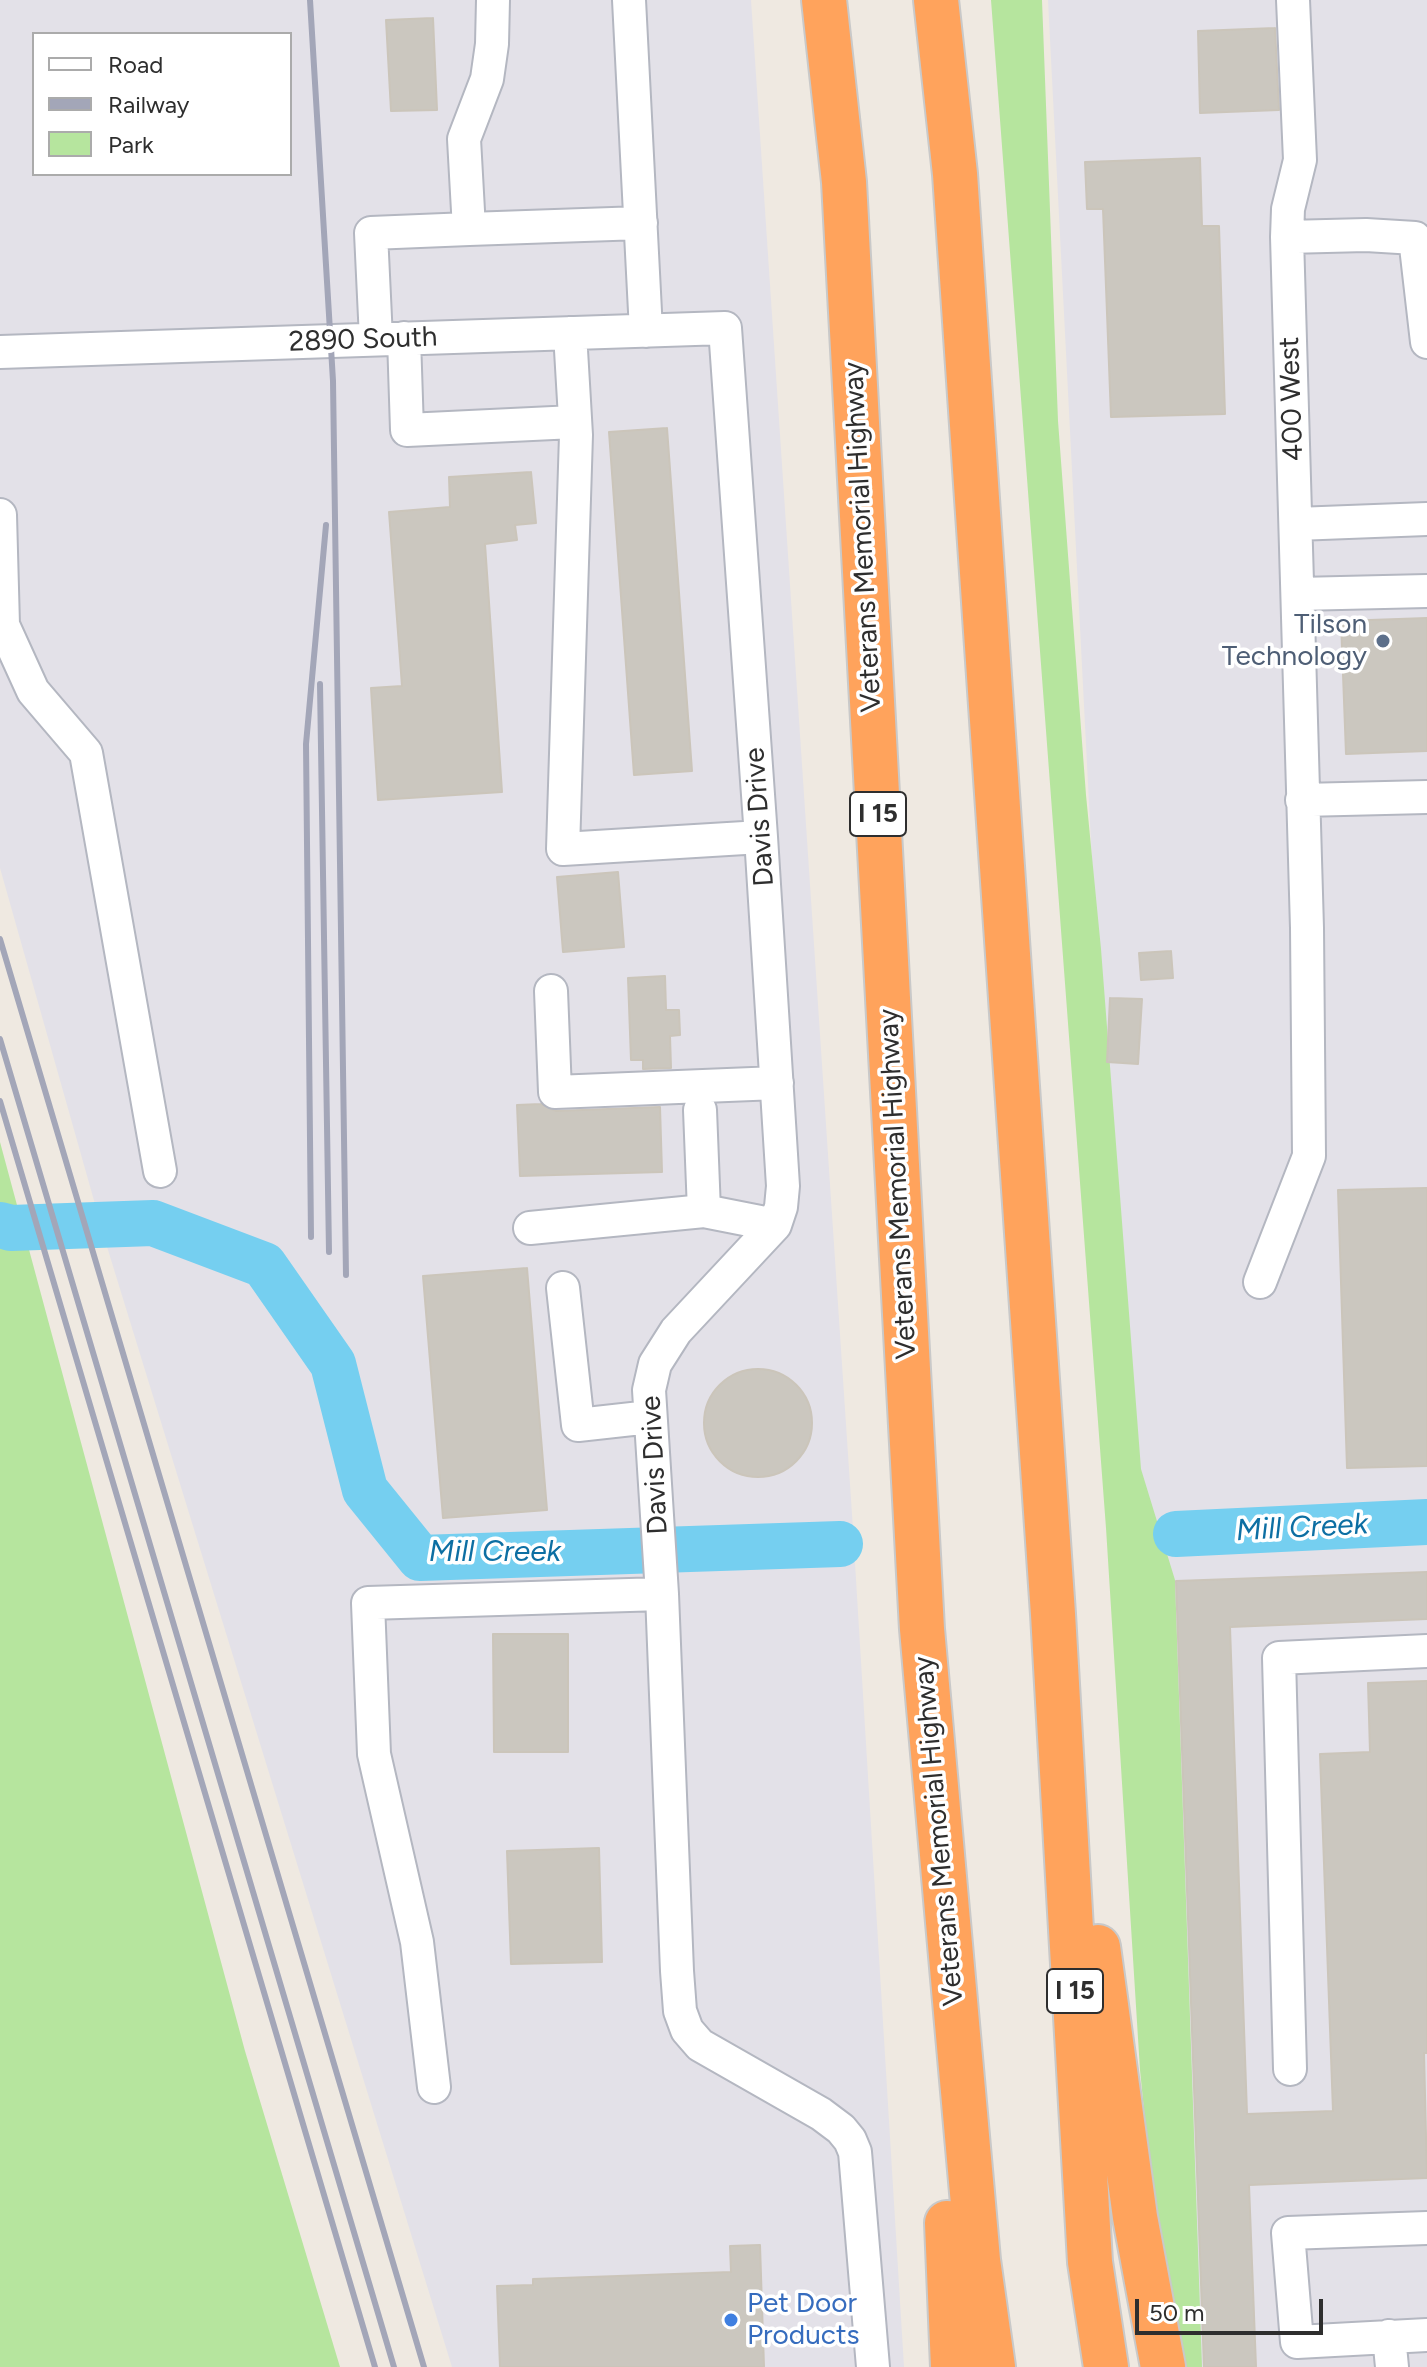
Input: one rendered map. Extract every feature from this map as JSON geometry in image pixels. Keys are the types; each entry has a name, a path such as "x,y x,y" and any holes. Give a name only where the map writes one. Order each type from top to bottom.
{"highway":[{"name":"Veterans Memorial Highway","path":"824,0 844,182 922,1629 978,2260 993,2367"},
{"name":"I 15","path":"936,0 955,174 1053,1614 1090,2262 1106,2367"},
{"path":"1053,1614 1135,2217 1163,2367"},
{"path":"922,1629 953,2367"}],"street":[{"path":"469,229 464,139 487,79 493,0"},
{"path":"629,0 646,331"},
{"name":"400 West","path":"1260,1282 1309,1156 1307,928 1287,237 1288,209 1300,160 1293,0"},
{"path":"574,422 407,430 371,233 641,223"},
{"path":"1287,237 1366,235 1415,238 1427,342"},
{"name":"2890 South","path":"0,352 725,328"},
{"name":"Davis Drive","path":"725,328 783,1186 775,1225 676,1331 655,1364 649,1390 662,1583 680,2011 687,2030 700,2045 821,2114 850,2140 855,2152 873,2367"},
{"path":"570,333 574,422 563,849 761,837"},
{"path":"0,515 3,625 33,691 86,753 160,1171"},
{"path":"1296,524 1427,519"},
{"path":"1298,594 1427,591"},
{"path":"1302,800 1427,797"},
{"path":"551,991 555,1092 777,1083"},
{"path":"700,1110 704,1211"},
{"path":"530,1228 704,1211 775,1225"},
{"path":"563,1288 578,1425 650,1417"},
{"path":"434,2087 417,1942 374,1754 368,1603 662,1583"},
{"path":"1290,2069 1279,1658 1427,1651"},
{"path":"1427,2228 1288,2233 1297,2342 1390,2352 1427,2335"}],"shaded area":[{"path":"0,0 751,0 852,1514 904,2367 452,2367 108,1250 0,868"},
{"path":"1048,0 1427,0 1427,2367 1189,2367 1128,1567"}],"green space":[{"path":"991,0 1042,0 1058,421 1141,1469 1175,1580 1202,2367 1180,2367 1149,2160 1140,2070 1106,1528"},
{"path":"0,1142 245,2051 340,2367 0,2367"}],"building":[{"path":"433,18 437,110 391,111 386,20"},
{"path":"1275,28 1279,110 1200,113 1198,31"},
{"path":"1200,158 1202,226 1219,226 1225,414 1111,417 1103,209 1087,209 1085,162"},
{"path":"667,428 692,771 634,775 609,432"},
{"path":"531,472 536,523 515,525 517,540 485,544 502,792 378,800 371,688 402,686 389,512 450,507 449,477"},
{"path":"1427,618 1427,751 1346,754 1341,621"},
{"path":"618,872 624,947 563,952 557,877"},
{"path":"1171,951 1173,978 1141,980 1139,953"},
{"path":"665,976 666,1010 679,1010 680,1035 670,1036 671,1068 643,1069 643,1060 631,1060 628,978"},
{"path":"1110,998 1142,999 1138,1064 1107,1062"},
{"path":"541,1104 556,1111 660,1107 662,1172 520,1176 517,1105"},
{"path":"1427,1188 1427,1466 1347,1468 1338,1190"},
{"path":"527,1268 547,1510 443,1518 423,1276"},
{"path":"758,1369 788,1378 796,1385 803,1393 812,1423 803,1453 796,1461 788,1468 758,1477 728,1468 720,1461 713,1453 704,1423 713,1393 720,1385 728,1378"},
{"path":"1427,1572 1427,1619 1230,1627 1247,2114 1333,2111 1320,1754 1370,1752 1368,1683 1427,1681 1427,2053 1424,2053 1427,2178 1249,2185 1256,2367 1204,2367 1176,1581"},
{"path":"493,1634 568,1634 568,1752 494,1752"},
{"path":"599,1848 602,1962 511,1964 507,1851"},
{"path":"760,2245 764,2367 500,2367 497,2286 533,2285 533,2279 731,2272 730,2246"}],"waterway":[{"name":"Mill Creek","path":"0,1225 11,1228 153,1223 264,1265 333,1364 365,1490 420,1558 840,1544"},
{"name":"Mill Creek","path":"1176,1534 1427,1522"}],"railway":[{"path":"310,0 333,381 346,1275"},
{"path":"311,1237 306,744 326,525"},
{"path":"320,684 329,1252"},
{"path":"0,939 424,2367"},
{"path":"0,1039 394,2367"},
{"path":"0,1101 375,2367"}],"place":[{"name":"Tilson Technology","path":"1383,641"},
{"name":"Pet Door Products","path":"731,2320"}]}
